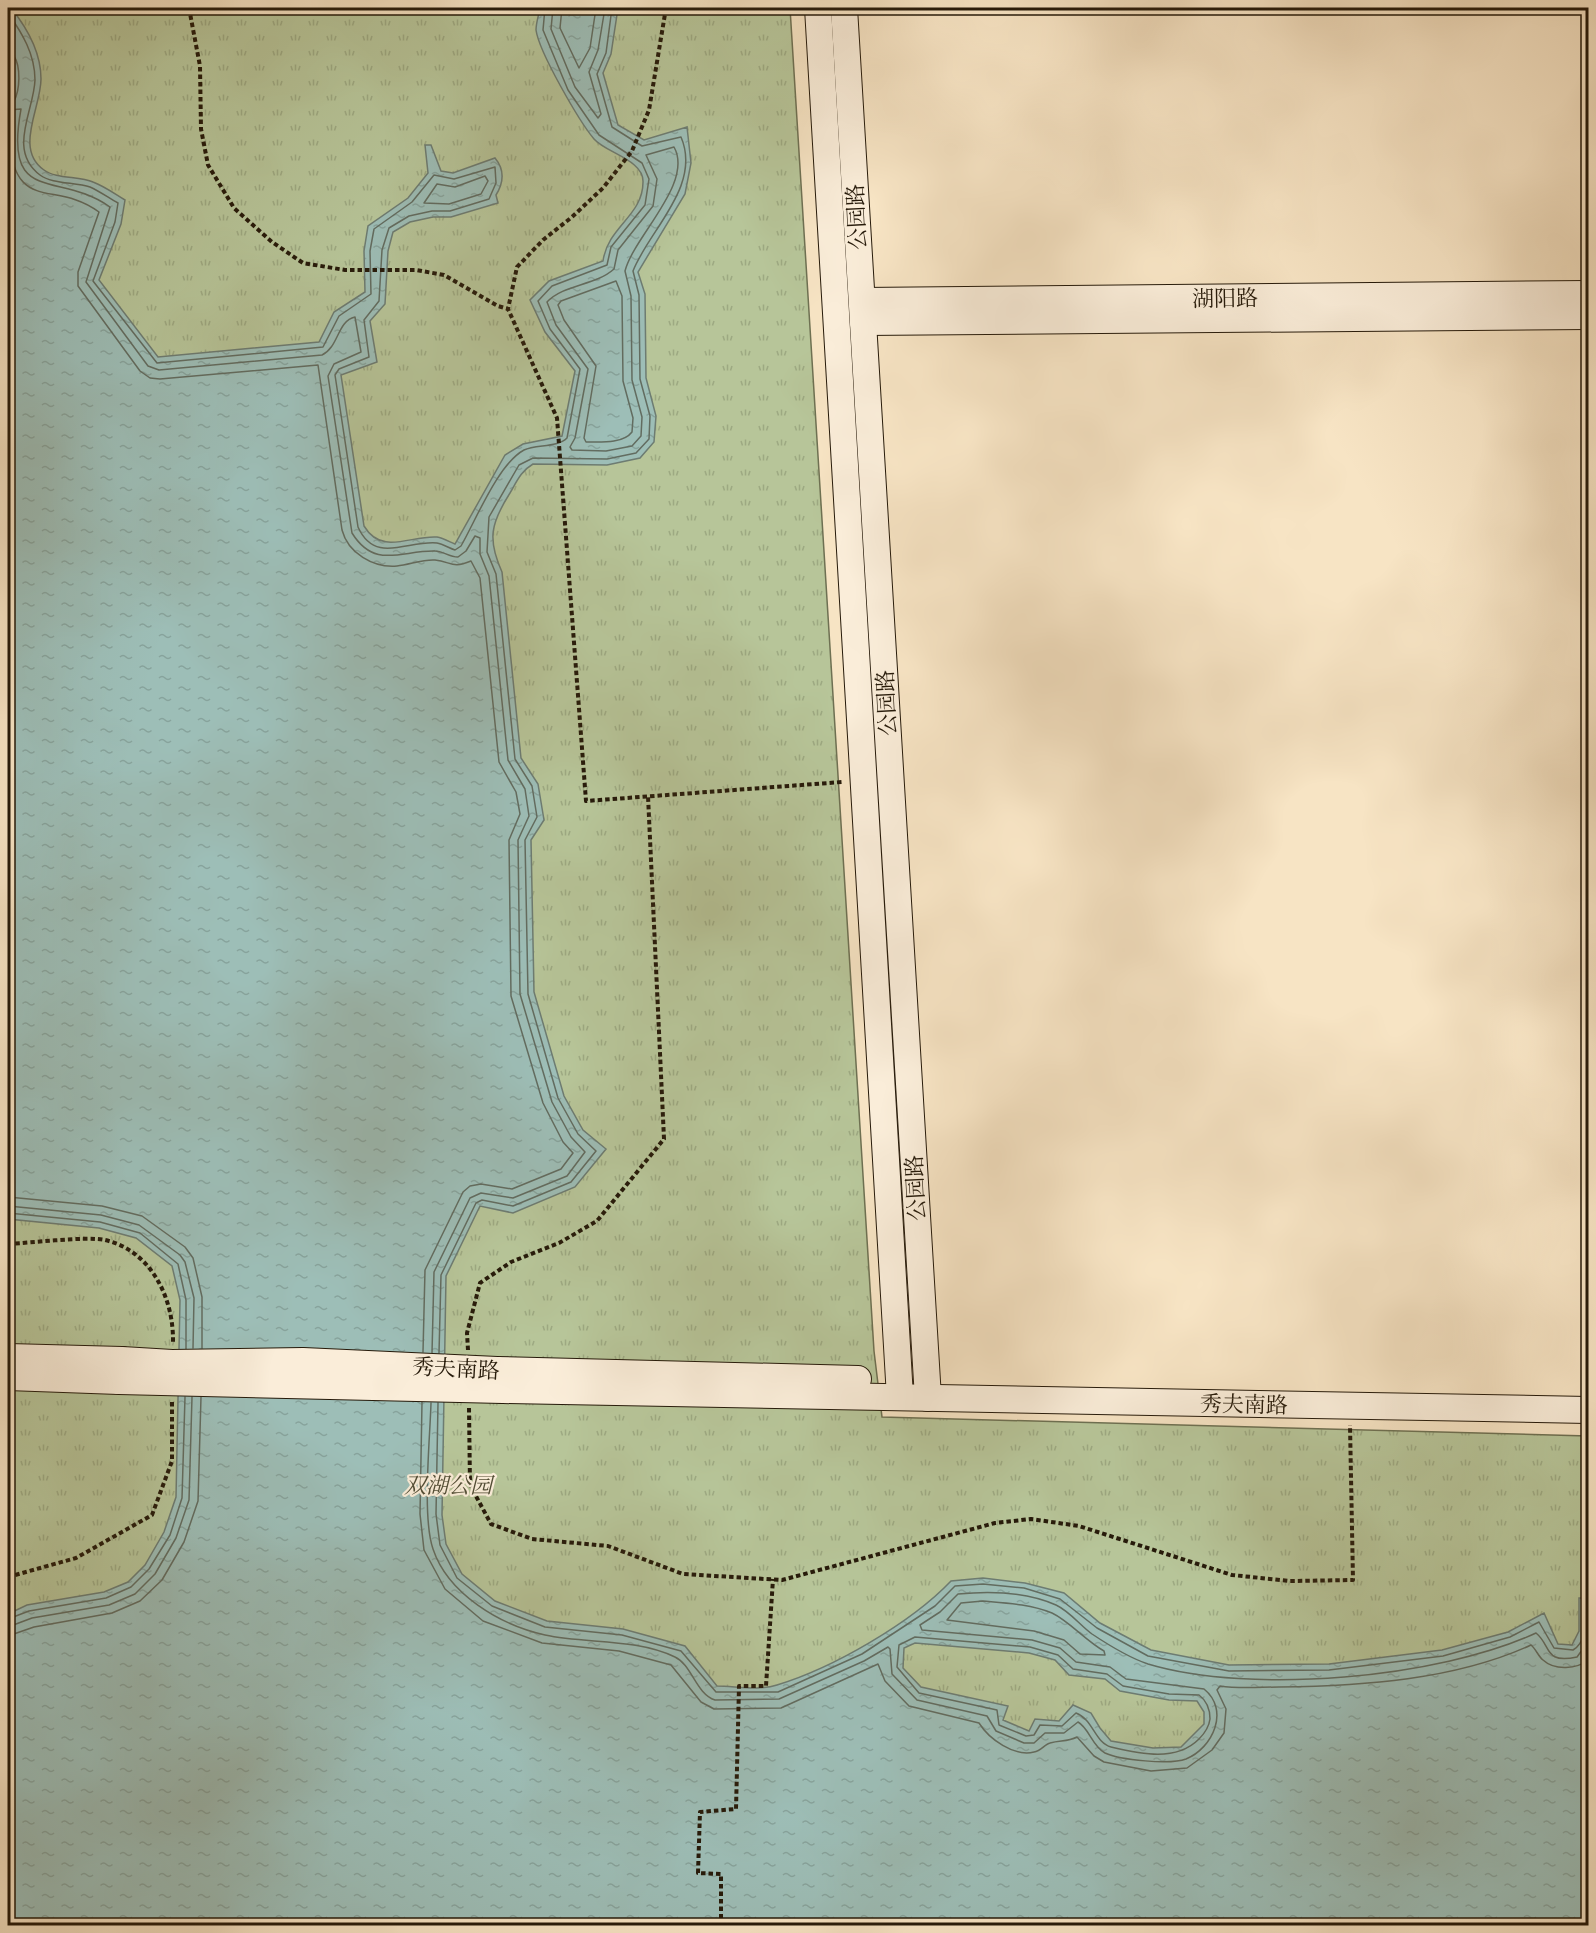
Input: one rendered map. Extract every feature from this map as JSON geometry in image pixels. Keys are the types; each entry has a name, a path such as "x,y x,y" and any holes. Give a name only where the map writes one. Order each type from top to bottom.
{"street":[{"name":"公园路","path":"818,8 900,1397"},
{"name":"公园路","path":"844,8 928,1398"},
{"name":"湖阳路","path":"862,312 1588,294"},
{"name":"湖阳路","path":"862,312 1588,316"},
{"name":"秀夫南路","path":"8,1358 121,1371"},
{"name":"秀夫南路","path":"8,1377 121,1371 500,1380 928,1398 1588,1410"}],"path":[{"path":"189,8 200,66 201,129 208,165 234,208 272,242 303,264 345,270 416,270 444,275 498,306 508,309"},
{"path":"666,8 649,110 632,151 603,188 543,240 517,267 508,309 557,418 586,801 864,780"},
{"path":"721,1926 722,1874 698,1873 700,1812 736,1809 739,1686 766,1686 773,1579"}],"green space":[{"name":"双湖公园","path":"8,8 790,8 874,1351 882,1417 1588,1436 1588,1925 8,1926"}],"water":[{"path":"8,8 11,8 23,24 39,59 40,90 30,140 35,161 49,173 93,182 125,200 121,224 99,280 158,357 319,342 334,312 365,292 364,251 368,226 408,198 428,173 425,145 431,145 441,171 453,173 495,158 502,176 496,195 498,203 451,217 433,217 410,222 393,232 388,251 385,304 370,321 377,362 341,375 364,526 371,535 388,542 437,537 455,544 505,455 523,444 562,436 575,371 545,332 530,300 549,281 603,261 611,239 632,213 641,194 642,174 631,162 594,139 560,86 544,54 536,30 540,8 618,8 611,54 603,73 618,125 644,140 687,127 691,163 685,194 638,272 645,294 646,378 656,416 654,442 640,458 607,465 533,464 517,480 499,513 493,531 494,550 502,572 521,758 538,784 544,820 531,840 534,992 564,1096 583,1130 606,1149 575,1187 513,1213 480,1206 446,1276 442,1515 446,1544 462,1574 495,1601 547,1621 623,1629 685,1646 717,1686 755,1688 770,1687 799,1677 846,1656 915,1613 951,1581 983,1578 1025,1583 1064,1593 1100,1623 1151,1650 1229,1665 1329,1664 1442,1650 1508,1632 1544,1613 1558,1644 1572,1645 1579,1631 1579,1598 1588,1598 1588,1925 8,1925 8,1614 27,1605 104,1592 128,1582 145,1565 164,1532 176,1497 180,1300 172,1266 136,1238 99,1228 8,1219 8,105 12,91 12,64 8,55","holes":["915,1643 1029,1653 1055,1660 1069,1675 1105,1679 1120,1691 1169,1700 1197,1701 1204,1712 1204,1724 1181,1747 1153,1748 1111,1741 1091,1713 1073,1705 1059,1721 1035,1719 1029,1731 1003,1720 1008,1706 921,1687 903,1668 904,1648"]}]}
